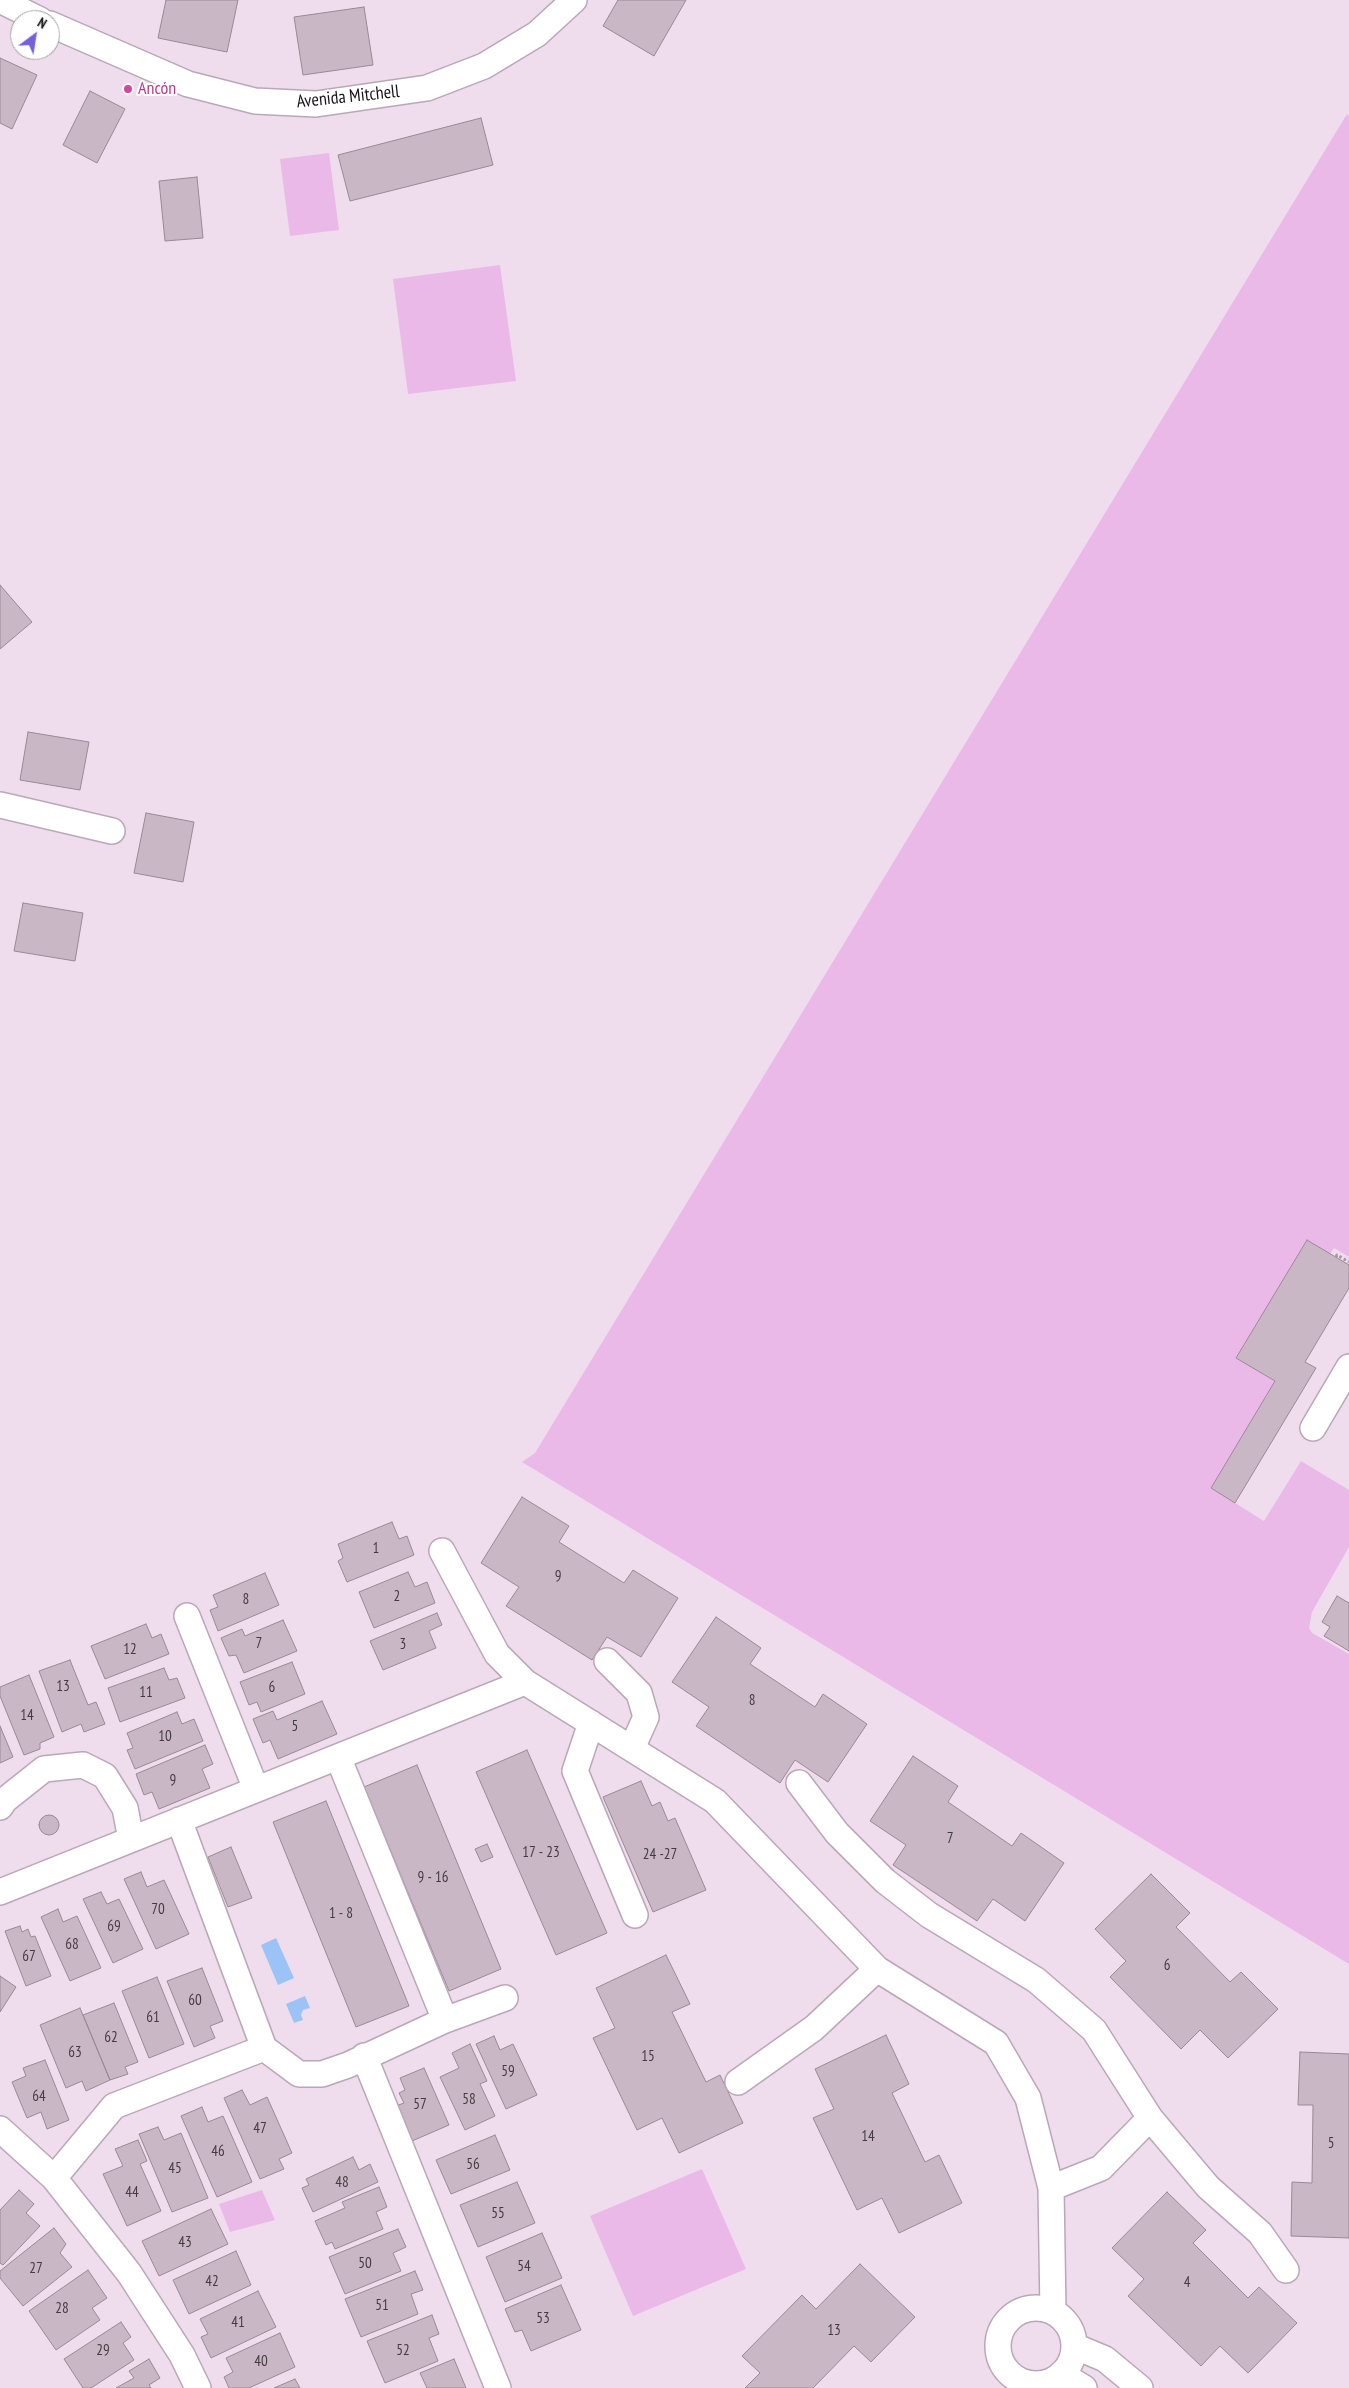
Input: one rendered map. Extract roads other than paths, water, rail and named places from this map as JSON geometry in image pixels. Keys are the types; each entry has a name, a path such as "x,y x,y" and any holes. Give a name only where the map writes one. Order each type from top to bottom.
{"street":[{"path":"0,0 20,10"},
{"name":"Avenida Mitchell","path":"60,28 188,84 255,101 316,104 427,88 476,69 537,34 574,0"},
{"path":"0,805 112,831"},
{"path":"1313,1428 1349,1367"},
{"path":"442,1551 497,1654 525,1682 715,1800 877,1969 996,2044 1028,2098 1051,2188 1053,2312"},
{"path":"187,1616 256,1789"},
{"path":"606,1661 639,1693 646,1717 632,1748"},
{"path":"0,1892 525,1682"},
{"path":"591,1723 575,1772 635,1915"},
{"path":"338,1756 445,2020"},
{"path":"0,1807 5,1800 44,1769 83,1765 105,1776 124,1808 131,1839"},
{"path":"799,1783 837,1833 885,1881 929,1916 1036,1980 1094,2030 1150,2118 1208,2188 1260,2233 1286,2270"},
{"path":"179,1820 264,2048 298,2074 322,2074 348,2065 445,2020 505,1998"},
{"path":"738,2082 814,2028 877,1969"},
{"path":"54,2178 114,2106 264,2048"},
{"path":"364,2056 498,2388"},
{"path":"1051,2188 1101,2168 1150,2118"},
{"path":"0,2129 54,2178 129,2273 182,2355 198,2388"},
{"path":"1040,2308 1053,2312 1068,2326 1074,2346 1070,2361 1062,2374 1053,2380 1034,2384 1011,2383 1000,2358 998,2346 1003,2327 1016,2314 1028,2309 1040,2308"},
{"path":"1074,2346 1105,2359 1140,2388"},
{"path":"1062,2374 1084,2388"}],"water":[{"path":"276,1938 294,1978 278,1985 261,1945"},
{"path":"305,1996 310,2008 303,2010 301,2015 303,2020 294,2023 286,2004"}],"place":[{"name":"Ancón","path":"128,89"}]}
